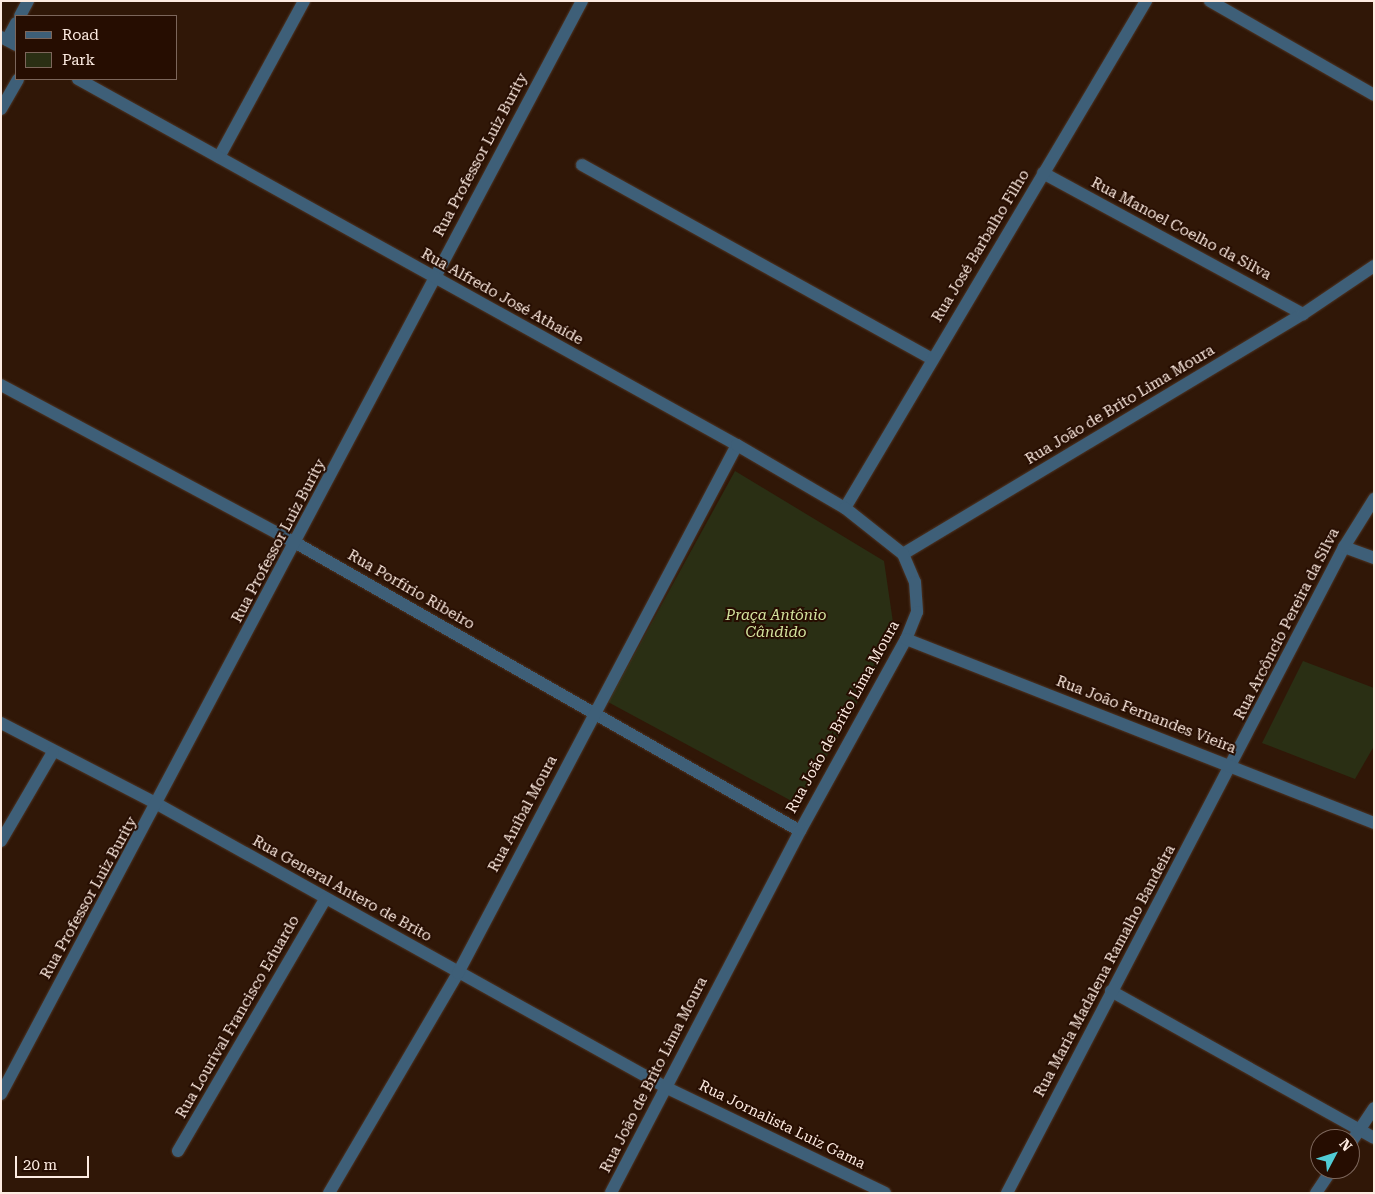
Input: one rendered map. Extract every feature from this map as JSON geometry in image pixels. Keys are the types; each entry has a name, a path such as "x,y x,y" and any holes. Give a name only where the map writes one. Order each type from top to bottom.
{"street":[{"path":"21,15 28,1"},
{"path":"219,157 304,1"},
{"name":"Rua Professor Luiz Burity","path":"1,1094 159,804 433,277 582,1"},
{"name":"Rua José Barbalho Filho","path":"844,508 1146,1"},
{"path":"1210,1 1374,95"},
{"path":"8,41 15,25"},
{"path":"1,109 17,80"},
{"name":"Rua Alfredo José Athaíde","path":"80,80 737,445 844,508 903,554"},
{"path":"582,165 932,360"},
{"name":"Rua Manoel Coelho da Silva","path":"1043,173 1303,314"},
{"name":"Rua João de Brito Lima Moura","path":"611,1193 800,830 906,639 917,612 915,582 903,554 1303,314 1374,266"},
{"name":"Rua Porfírio Ribeiro","path":"1,385 296,543 800,830"},
{"name":"Rua Aníbal Moura","path":"329,1193 458,973 594,712 737,445"},
{"name":"Rua Arcôncio Pereira da Silva","path":"1232,766 1344,547 1374,499"},
{"path":"1344,547 1374,558"},
{"name":"Rua João Fernandes Vieira","path":"906,639 1374,823"},
{"name":"Rua General Antero de Brito","path":"1,723 53,752 159,804 458,973 665,1087"},
{"path":"1,841 53,752"},
{"name":"Rua Maria Madalena Ramalho Bandeira","path":"1007,1193 1111,991 1232,766"},
{"name":"Rua Lourival Francisco Eduardo","path":"178,1151 326,899"},
{"path":"1111,991 1358,1129"},
{"name":"Rua Jornalista Luiz Gama","path":"665,1087 885,1193"},
{"path":"1374,1108 1360,1130 1374,1138"},
{"path":"1316,1193 1325,1179"}],"green space":[{"name":"Praça Antônio Cândido","path":"735,471 884,561 895,636 799,805 608,702"},
{"path":"1303,661 1374,688 1374,746 1355,779 1262,743"}]}
